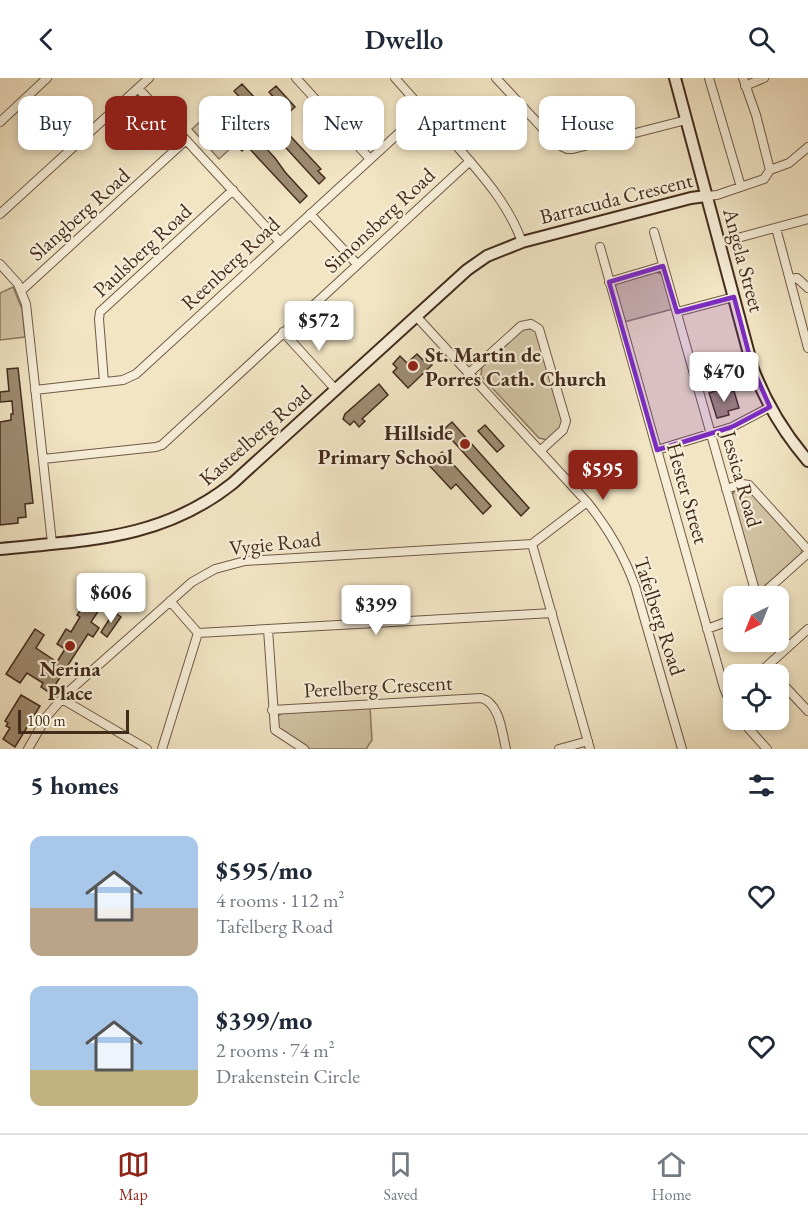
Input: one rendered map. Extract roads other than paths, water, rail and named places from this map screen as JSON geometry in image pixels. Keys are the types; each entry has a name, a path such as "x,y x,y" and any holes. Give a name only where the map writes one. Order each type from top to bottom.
{"street":[{"path":"0,122 47,78"},
{"path":"0,214 149,78"},
{"path":"296,78 370,159"},
{"path":"395,78 411,96"},
{"path":"496,78 557,144 567,149 686,120"},
{"name":"Barracuda Crescent","path":"522,242 706,196 675,78"},
{"path":"709,78 741,187"},
{"path":"764,78 744,82 756,116 770,170"},
{"path":"138,87 146,96"},
{"name":"Reenberg Road","path":"36,390 127,379 136,374 396,135"},
{"path":"187,141 280,242"},
{"path":"706,196 764,178 770,170 789,163 808,147"},
{"name":"Slangberg Road","path":"22,290 175,150"},
{"path":"460,150 480,171 505,206 522,242"},
{"name":"Simonsberg Road","path":"43,459 160,446 470,161"},
{"name":"Paulsberg Road","path":"104,382 100,312 233,190"},
{"name":"Angela Street","path":"706,196 753,369 770,407 786,434 806,455"},
{"path":"310,214 357,264"},
{"path":"719,243 808,219"},
{"path":"776,228 808,348"},
{"name":"Jessica Road","path":"654,232 754,586"},
{"name":"Kasteelberg Road","path":"0,549 129,534 163,523 199,507 233,483 477,263 498,251 522,242"},
{"name":"Hester Street","path":"600,247 707,628 723,675"},
{"path":"0,264 22,290 26,304 52,543"},
{"path":"609,282 663,266"},
{"path":"790,279 797,278 808,288"},
{"path":"676,312 734,297"},
{"name":"Tafelberg Road","path":"416,316 587,502 611,534 632,577 682,749"},
{"path":"468,374 521,326 531,324 539,329 566,421 563,430 540,451"},
{"path":"284,332 336,390"},
{"path":"657,450 732,428 770,407"},
{"path":"726,489 742,484 749,485 808,551 771,586"},
{"path":"559,749 589,745 532,544 587,502"},
{"name":"Vygie Road","path":"28,749 47,716 62,699 192,582 221,567 245,561 532,544"},
{"path":"170,602 198,633"},
{"path":"198,633 552,614"},
{"path":"707,628 723,623"},
{"path":"268,629 275,730 304,749"},
{"path":"789,646 808,629"},
{"path":"162,749 198,633"},
{"path":"769,664 782,652"},
{"path":"789,691 808,711"},
{"name":"Perelberg Crescent","path":"272,710 481,698 488,700 495,707 506,749"},
{"path":"62,699 147,749"},
{"path":"749,730 764,748"}],"place":[{"name":"St. Martin de Porres Cath. Church","path":"413,366"},
{"name":"Hillside Primary School","path":"465,444"},
{"name":"Nerina Place","path":"70,646"}]}
